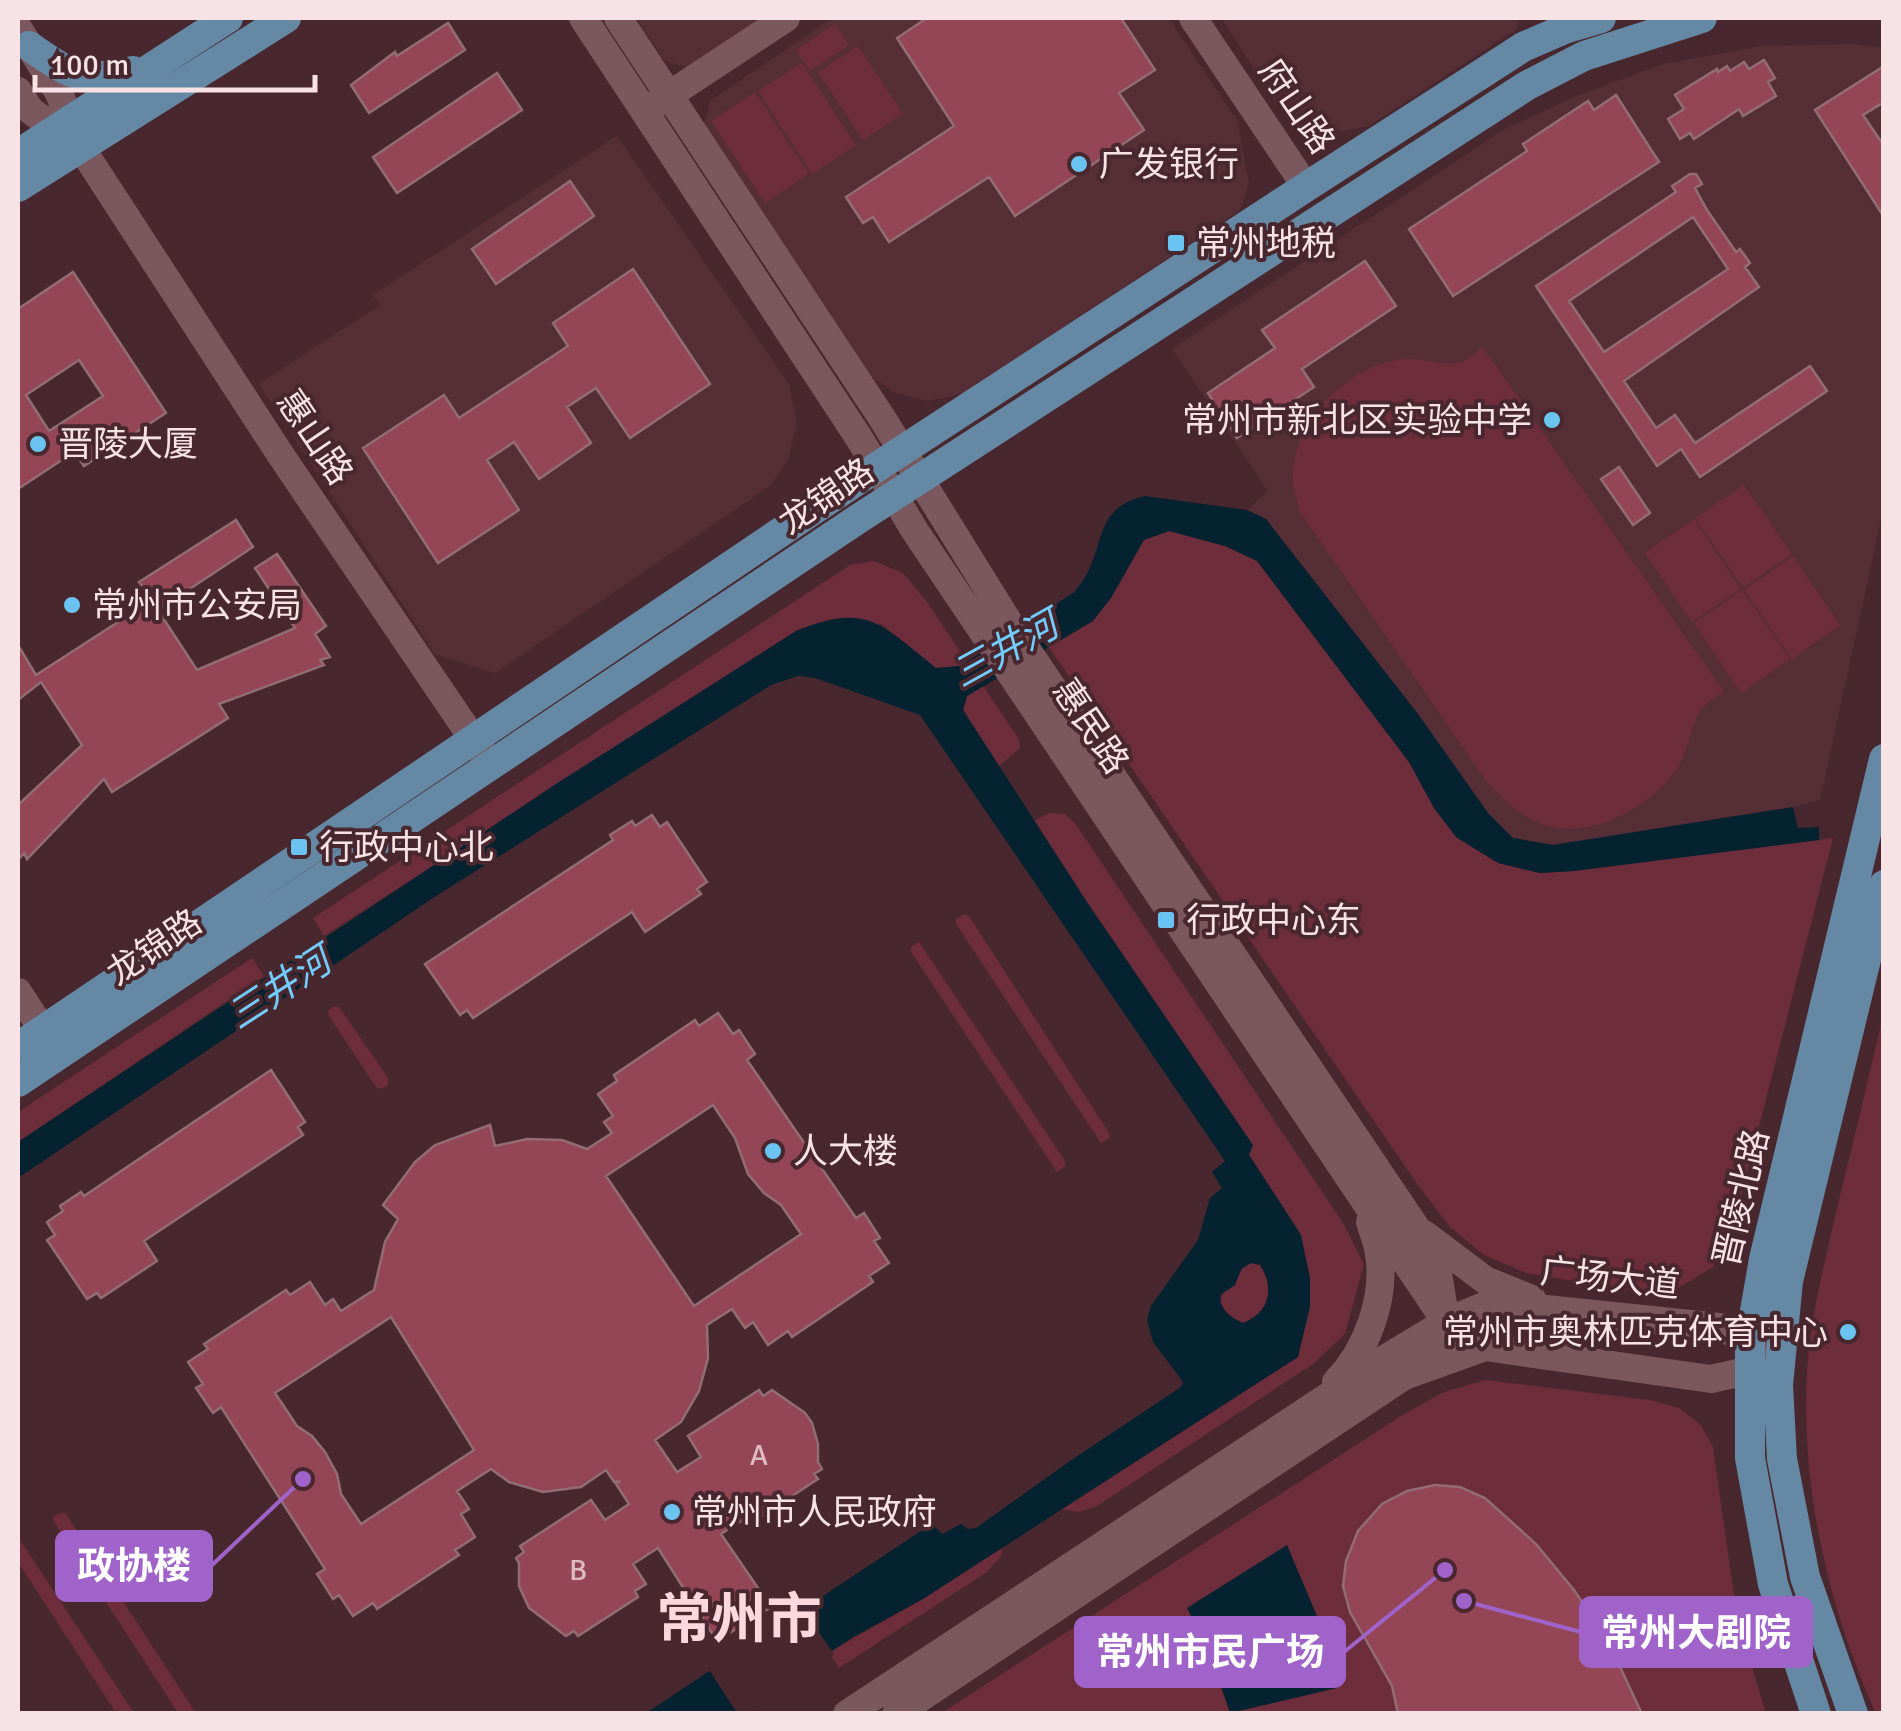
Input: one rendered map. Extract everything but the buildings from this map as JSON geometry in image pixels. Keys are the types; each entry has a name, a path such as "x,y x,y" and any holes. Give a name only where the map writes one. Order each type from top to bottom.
{"main road":[{"path":"18,187 68,132 151,67 228,18"},
{"path":"18,154 68,132 286,18"},
{"name":"龙锦路","path":"483,754 889,459 1563,23 1601,18"},
{"name":"龙锦路","path":"18,1082 40,1044 483,754 906,488 1526,86 1584,56 1702,18"},
{"path":"23,37 72,75 101,78 151,67"},
{"name":"晋陵北路","path":"1816,1714 1772,1584 1750,1458 1764,1260 1884,759"},
{"name":"晋陵北路","path":"1760,1358 1788,1281 1884,886"},
{"name":"晋陵北路","path":"1760,1358 1778,1385 1782,1459 1805,1576 1853,1714"}],"street":[{"name":"惠民路","path":"583,18 889,459"},
{"name":"惠民路","path":"618,18 670,95 906,488 1360,1192 1446,1322 1485,1347"},
{"path":"645,112 786,18"},
{"name":"府山路","path":"1193,18 1306,187"},
{"name":"惠山路","path":"23,37 60,92 68,132 483,754"},
{"name":"惠山路","path":"18,91 30,110 68,132"},
{"name":"惠民路","path":"1024,669 1415,1226 1437,1267 1446,1322"},
{"path":"18,992 40,1044"},
{"path":"1313,1405 1343,1375 1366,1338 1379,1294 1380,1254 1360,1192"},
{"path":"1415,1226 1485,1280 1566,1311"},
{"name":"广场大道","path":"848,1714 1313,1405 1446,1322 1491,1304 1719,1328 1760,1358"},
{"path":"1404,1376 1446,1322"},
{"path":"1656,1369 1676,1358 1682,1338 1664,1322"},
{"path":"896,1714 1404,1376 1485,1347 1711,1379 1760,1358"}],"shaded area":[{"path":"636,18 765,18 690,68 665,61"},
{"path":"833,18 1169,18 1238,122 1249,184 1240,210 963,394 927,401 895,393 872,377 851,351 704,124 711,100"},
{"path":"1221,18 1518,18 1517,29 1369,126 1341,131 1307,124 1276,103"},
{"path":"835,24 849,45 810,71 796,50"},
{"name":"常州市新北区实验中学","path":"1854,44 1883,48 1883,510 1820,800 1553,845 1513,838 1488,813 1418,714 1266,519 1247,510 1268,491 1172,349 1503,130 1576,96 1664,64 1761,46"},
{"path":"858,46 903,114 863,140 818,72"},
{"path":"802,63 856,145 812,174 758,91"},
{"path":"755,92 809,174 765,203 711,121"},
{"path":"617,136 789,384 797,423 788,460 771,485 495,673 435,654 259,384 380,305 373,295"},
{"path":"1483,347 1724,692 1701,710 1681,762 1665,784 1633,809 1594,826 1574,829 1535,821 1515,809 1487,782 1300,512 1294,489 1295,460 1301,439 1326,401 1343,385 1382,364 1403,359 1457,363"},
{"path":"1744,485 1792,554 1743,588 1695,518"},
{"path":"1694,519 1741,589 1692,622 1645,553"},
{"path":"1169,531 1225,546 1257,561 1409,762 1434,808 1456,837 1498,863 1540,873 1574,871 1833,838 1731,1236 1713,1267 1665,1296 1526,1273 1484,1255 1450,1227 1420,1188 1048,646 1093,621 1144,540"},
{"path":"1793,556 1840,625 1792,659 1744,590"},
{"path":"874,561 903,573 967,662 936,668 881,624 796,631 324,936 313,918 850,565"},
{"path":"1742,590 1790,659 1741,693 1694,623"},
{"path":"983,686 1019,739 1020,748 999,766 963,710 967,696"},
{"path":"1049,813 1065,814 1075,823 1343,1223 1364,1264 1345,1334 1313,1364 1097,1506 1079,1512 1060,1509 1298,1357 1301,1235 1034,821"},
{"path":"964,914 969,916 1110,1138 1101,1143 956,924 956,919"},
{"path":"919,942 1065,1161 1057,1172 911,952 911,947"},
{"path":"252,958 264,976 18,1142 18,1112"},
{"path":"335,1006 388,1078 388,1085 376,1087 329,1016 328,1011"},
{"name":"常州市奥林匹克体育中心","path":"1883,1016 1884,1713 1876,1714 1831,1590 1814,1504 1806,1417 1815,1310"},
{"path":"1251,1263 1260,1265 1265,1274 1267,1299 1259,1313 1243,1323 1224,1310 1221,1300 1239,1273"},
{"path":"1485,1380 1651,1400 1679,1408 1701,1425 1713,1447 1737,1617 1766,1713 940,1714 1404,1414 1444,1392"},
{"path":"62,1512 196,1713 178,1713 54,1522 53,1517"},
{"path":"18,1540 134,1713 116,1713 18,1562"},
{"path":"1003,1545 1001,1556 987,1572 839,1668 831,1656 833,1650 923,1599"}],"water":[{"name":"三井河","path":"1145,496 1247,510 1266,519 1418,714 1488,813 1513,838 1553,845 1793,807 1798,828 1819,827 1819,840 1574,871 1540,873 1498,863 1456,837 1434,808 1409,762 1257,561 1225,546 1169,531 1144,540 1093,621 967,696 963,710 1087,902 1253,1145 1249,1155 1301,1235 1310,1278 1310,1307 1298,1357 739,1713 646,1713 927,1527 934,1526 942,1534 961,1524 968,1529 976,1528 1183,1382 1153,1342 1147,1320 1151,1306 1198,1240 1210,1198 1222,1188 1212,1172 1225,1161 920,715 815,678 798,676 771,685 436,896 18,1178 18,1142 559,782 796,631 820,622 857,618 886,629 936,668 960,666 1073,593 1092,564 1106,522 1127,502","holes":["1251,1263 1260,1265 1267,1282 1267,1299 1259,1313 1243,1323 1227,1312 1220,1295 1235,1285 1242,1268"]},
{"path":"1287,1545 1317,1616 1337,1688 1230,1713 1209,1652 1187,1608"}],"pier":[{"path":"802,1608 834,1654 743,1713 737,1713 708,1668"}],"place":[{"name":"广发银行","path":"1079,164"},
{"name":"常州地税","path":"1176,243"},
{"name":"常州市新北区实验中学","path":"1552,420"},
{"name":"晋陵大厦","path":"38,444"},
{"name":"常州市公安局","path":"72,605"},
{"name":"行政中心北","path":"299,847"},
{"name":"行政中心东","path":"1166,920"},
{"name":"人大楼","path":"773,1151"},
{"name":"常州市奥林匹克体育中心","path":"1848,1332"},
{"name":"政协楼","path":"303,1479"},
{"name":"常州市人民政府","path":"672,1512"},
{"name":"常州市民广场","path":"1445,1570"},
{"name":"常州大剧院","path":"1464,1601"}],"district":[{"name":"常州市","path":"739,1619"}]}
